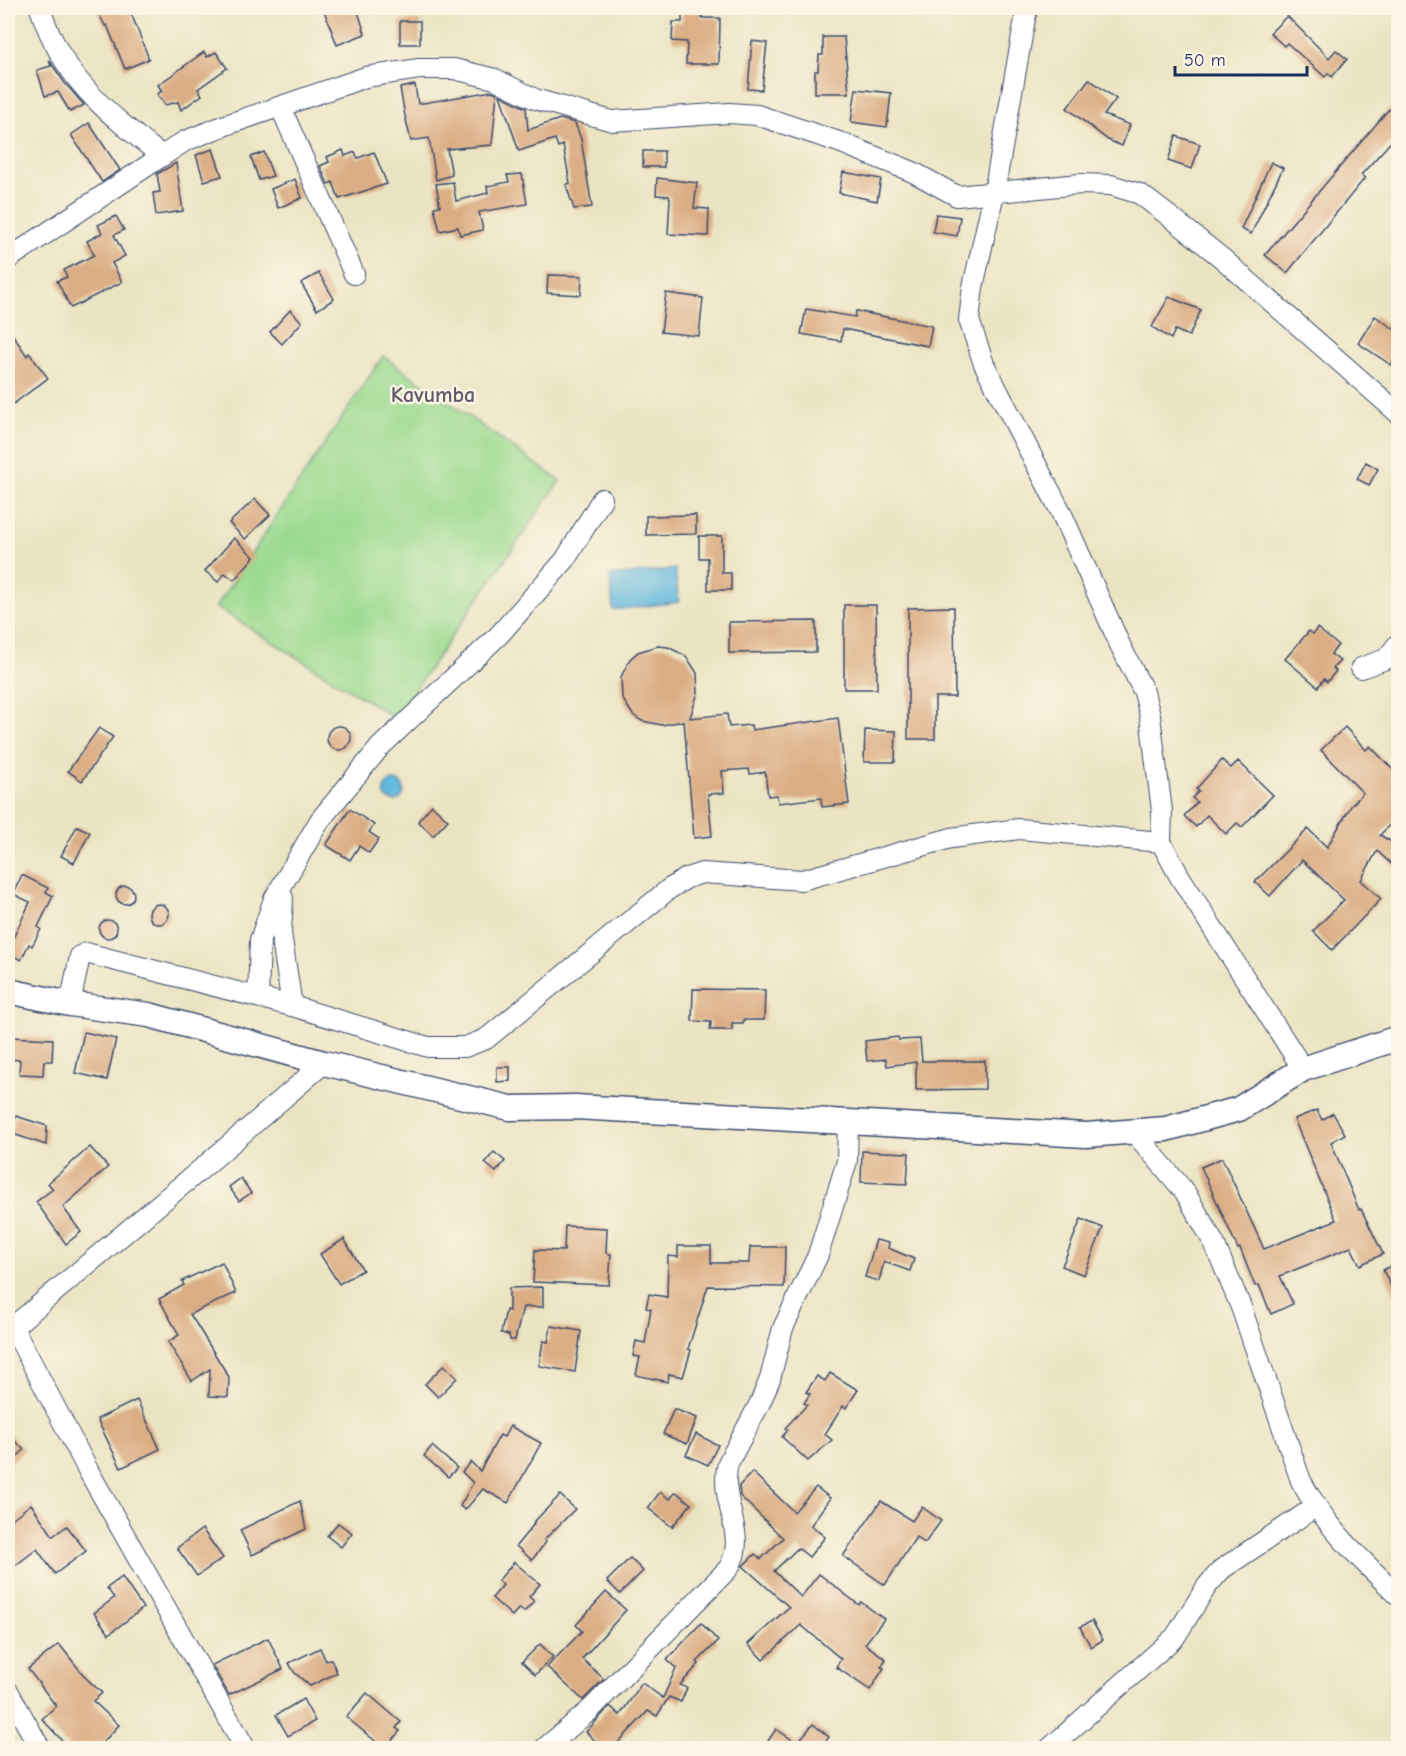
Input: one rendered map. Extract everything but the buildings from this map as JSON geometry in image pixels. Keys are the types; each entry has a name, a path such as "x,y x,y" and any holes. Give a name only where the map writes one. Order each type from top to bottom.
{"street":[{"path":"40,8 46,28 67,69 112,117 162,156"},
{"path":"1027,8 994,193 973,287 969,320 984,364 1061,512 1120,645 1144,692 1150,716 1162,811 1161,842 1180,877 1303,1069"},
{"path":"8,259 185,141 366,77 419,69 454,69 495,79 535,99 612,121 729,113 757,115 838,142 913,172 957,196 1080,184 1112,185 1140,194 1223,259 1398,413"},
{"path":"281,108 354,274"},
{"path":"258,997 260,940 274,899 320,820 380,747 499,634 566,560 602,499"},
{"path":"1361,668 1386,659 1398,644"},
{"path":"70,1004 76,967 80,956 86,953 292,1006 428,1047 465,1047 486,1039 669,889 687,878 702,873 802,880 951,838 1019,829 1161,842"},
{"path":"285,877 281,933 292,1006"},
{"path":"8,991 70,1004 149,1015 324,1063 510,1107 575,1107 848,1124 1086,1135 1166,1129 1239,1109 1303,1069 1398,1038"},
{"path":"245,1749 10,1329 324,1063"},
{"path":"545,1749 589,1712 729,1569 736,1557 738,1547 724,1478 728,1463 770,1379 783,1328 818,1255 847,1161 848,1124"},
{"path":"1134,1132 1185,1192 1214,1243 1241,1307 1301,1481 1315,1507 1343,1542 1398,1595"},
{"path":"1050,1749 1175,1637 1207,1586 1222,1569 1315,1507"},
{"path":"8,1691 40,1749"}],"green space":[{"path":"383,356 560,481 395,718 216,607"}],"water":[{"path":"675,569 679,602 613,610 610,576"},
{"path":"394,781 401,784 404,791 401,798 394,801 387,798 384,791 387,784"}],"district":[{"name":"Kavumba","path":"433,395"}]}
